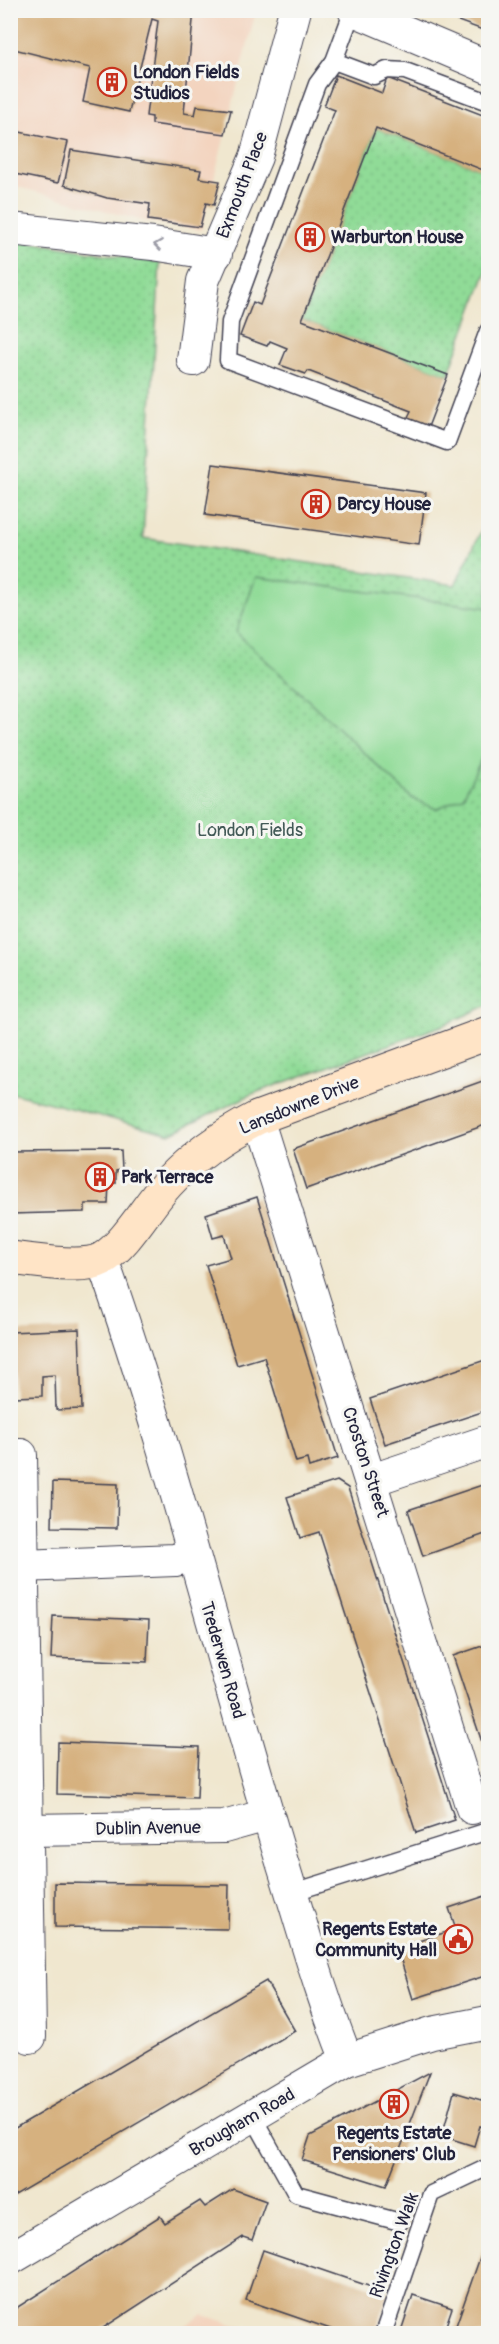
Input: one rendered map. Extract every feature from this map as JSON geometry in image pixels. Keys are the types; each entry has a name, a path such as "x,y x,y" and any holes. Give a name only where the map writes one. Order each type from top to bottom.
{"street":[{"name":"Exmouth Place","path":"193,360 203,281 256,158 294,10"},
{"path":"364,12 489,67"},
{"path":"10,229 153,244 216,254"},
{"name":"Lansdowne Drive","path":"102,1259 130,1231 168,1183 207,1147 257,1118 489,1033"},
{"name":"Croston Street","path":"257,1118 481,1819"},
{"path":"10,1258 73,1264 102,1259"},
{"name":"Trederwen Road","path":"102,1259 124,1322 267,1815 331,2020 347,2060"},
{"path":"372,1480 489,1441"},
{"path":"10,1455 21,1455 22,1566 18,1761 27,1830 30,2037"},
{"path":"22,1566 175,1560 193,1555"},
{"name":"Dublin Avenue","path":"27,1830 224,1827 267,1815"},
{"name":"Brougham Road","path":"10,2259 347,2060 432,2033 489,2022"}],"lane":[{"path":"364,12 317,84 230,322 226,349 228,360 447,442 489,331"},
{"path":"334,61 374,76 387,70 405,71 489,102"},
{"path":"291,1893 481,1819"},
{"path":"252,2115 295,2199 400,2222"},
{"name":"Rivington Walk","path":"383,2334 431,2194 489,2168"}],"shaded area":[{"path":"10,11 256,11 201,230 140,220 11,185"},
{"path":"203,2315 262,2333 171,2333"}],"green space":[{"path":"376,128 488,172 488,268 448,375 302,320"},
{"name":"London Fields","path":"10,239 160,263 143,538 455,585 488,517 488,1005 444,1025 252,1094 170,1134 11,1093"},
{"path":"256,577 488,608 488,745 463,797 436,809 412,798 236,632"}],"building":[{"name":"London Fields Studios","path":"10,10 194,10 184,113 195,115 197,106 231,110 225,134 152,124 152,117 146,116 158,21 152,19 129,112 83,102 90,68 10,48"},
{"path":"488,10 488,32 431,11"},
{"name":"Warburton House","path":"336,75 382,93 387,78 488,117 488,172 376,128 302,320 448,375 428,427 407,419 411,411 308,371 306,374 280,365 287,348 270,341 267,346 240,336 253,302 260,305 335,110 324,106"},
{"path":"10,130 68,142 58,183 10,173"},
{"path":"71,150 201,170 199,178 220,181 214,205 206,203 200,227 148,220 150,204 107,198 64,185"},
{"name":"Darcy House","path":"213,464 426,493 419,545 205,515"},
{"path":"488,1079 488,1124 306,1189 293,1149"},
{"path":"121,1151 122,1170 116,1171 116,1183 109,1183 108,1204 85,1204 85,1212 10,1214 10,1152"},
{"path":"257,1197 338,1458 309,1467 307,1459 296,1462 264,1357 237,1365 206,1265 231,1258 224,1235 213,1238 206,1214"},
{"path":"79,1329 82,1409 56,1410 55,1375 42,1376 42,1396 14,1397 13,1372 10,1373 10,1332"},
{"path":"488,1359 488,1410 385,1444 370,1399"},
{"path":"337,1481 348,1488 455,1820 416,1833 319,1532 300,1538 287,1497"},
{"path":"53,1482 118,1484 117,1528 52,1527"},
{"path":"488,1483 488,1533 423,1556 408,1510"},
{"path":"53,1616 149,1620 147,1662 51,1658"},
{"path":"488,1644 488,1760 453,1656"},
{"path":"58,1742 199,1747 197,1798 57,1794"},
{"path":"55,1883 229,1885 228,1929 55,1927"},
{"name":"Regents Estate Community Hall","path":"488,1895 488,1975 413,1999 397,1948 456,1929 449,1908"},
{"path":"266,1981 295,2031 10,2198 10,2131"},
{"name":"Regents Estate Pensioners' Club","path":"430,2072 386,2186 302,2160 310,2136"},
{"path":"454,2092 488,2102 488,2128 480,2126 474,2146 442,2136"},
{"path":"233,2189 266,2201 252,2240 243,2237 94,2334 20,2334 10,2318 10,2312 160,2216 165,2223 200,2201 205,2207"},
{"path":"488,2235 488,2323 485,2334 453,2334"},
{"path":"263,2250 389,2293 375,2334 345,2334 246,2300"},
{"path":"413,2295 452,2308 443,2334 400,2334"}],"place":[{"name":"London Fields Studios","path":"112,82"},
{"name":"Warburton House","path":"310,237"},
{"name":"Darcy House","path":"316,504"},
{"name":"Park Terrace","path":"100,1177"},
{"name":"Regents Estate Community Hall","path":"458,1939"},
{"name":"Regents Estate Pensioners' Club","path":"394,2104"}]}
